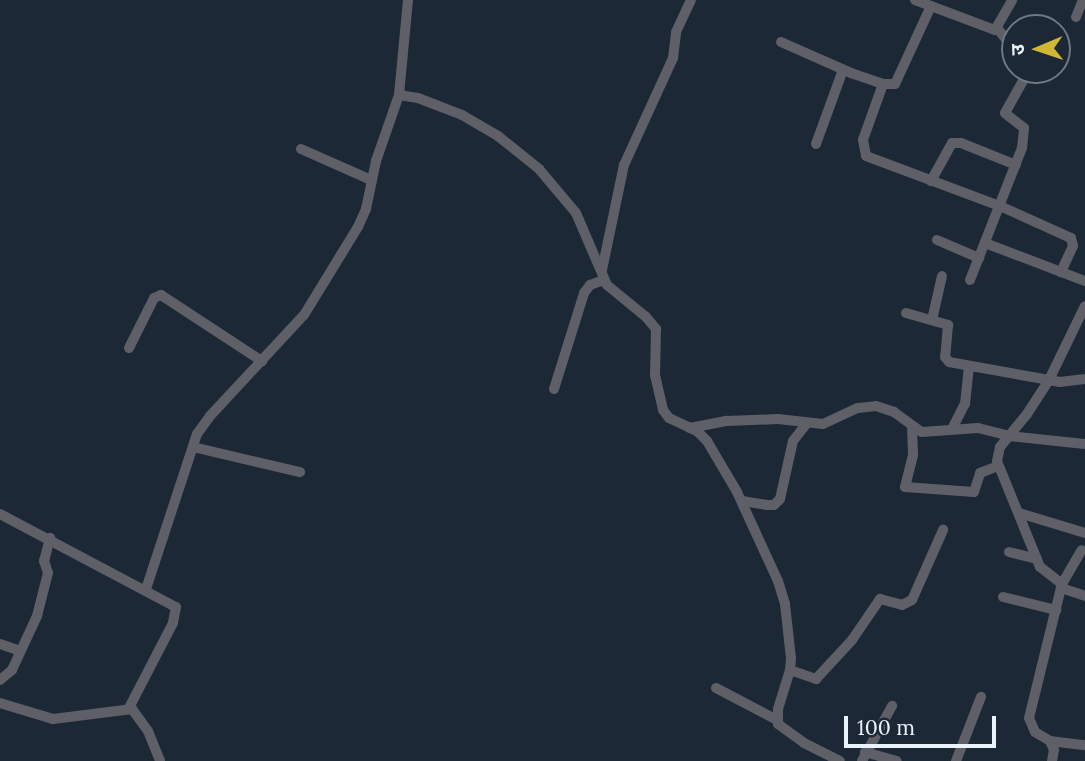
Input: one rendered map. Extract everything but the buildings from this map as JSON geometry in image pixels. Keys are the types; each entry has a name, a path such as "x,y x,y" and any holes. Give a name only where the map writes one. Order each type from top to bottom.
{"street":[{"path":"146,589 192,447 203,425 304,315 326,284 366,209 371,180 399,95 408,0"},
{"path":"554,389 584,293 603,276 624,165 673,58 676,32 691,0"},
{"path":"997,28 1012,0"},
{"path":"1076,16 1083,0"},
{"path":"918,1 988,29 997,28"},
{"path":"781,42 843,70 890,85 898,81 931,6"},
{"path":"997,28 1001,33"},
{"path":"816,145 843,70"},
{"path":"883,84 863,139 863,151 872,159 1000,206 1071,238 1073,246 1061,272"},
{"path":"970,280 1024,143 1024,128 1005,113 1021,84"},
{"path":"399,95 418,98 462,115 498,136 539,169 576,213 603,276 656,329 655,375 663,410 669,418 690,428 707,441 742,501 773,568 785,604 790,670 777,720"},
{"path":"931,181 952,143 961,143 1016,165"},
{"path":"301,149 371,180"},
{"path":"937,240 979,258"},
{"path":"985,243 1085,281"},
{"path":"932,320 943,276"},
{"path":"129,348 154,298 162,295 262,361"},
{"path":"1085,306 1049,380 1032,407 1000,447 998,466 1042,571 1057,577 1061,586 1085,596"},
{"path":"906,313 950,327 946,360 1049,380 1069,382 1085,379"},
{"path":"951,429 965,404 970,366"},
{"path":"690,428 727,421 778,419 807,423 829,422 858,408 876,406 894,412 912,426 927,433 978,428 1009,436 1085,444"},
{"path":"742,501 774,505 780,499 793,441 807,423"},
{"path":"912,426 913,455 905,487 974,492 980,474 998,466"},
{"path":"192,447 300,472"},
{"path":"1015,504 1085,533"},
{"path":"0,513 172,602 177,612 129,708"},
{"path":"790,670 816,679 852,640 880,600 902,605 909,603 943,530"},
{"path":"0,680 12,670 34,622 47,577 44,561 50,538"},
{"path":"1082,550 1061,586 1029,718 1035,732 1050,741 1085,745"},
{"path":"1009,552 1037,559"},
{"path":"1003,597 1056,610"},
{"path":"0,644 20,651"},
{"path":"716,688 777,720 804,743 840,761"},
{"path":"956,761 981,697"},
{"path":"0,703 52,719 129,708 137,713 148,731 160,761"},
{"path":"892,706 864,756 897,761"},
{"path":"1050,741 1054,750 1052,761"}]}
